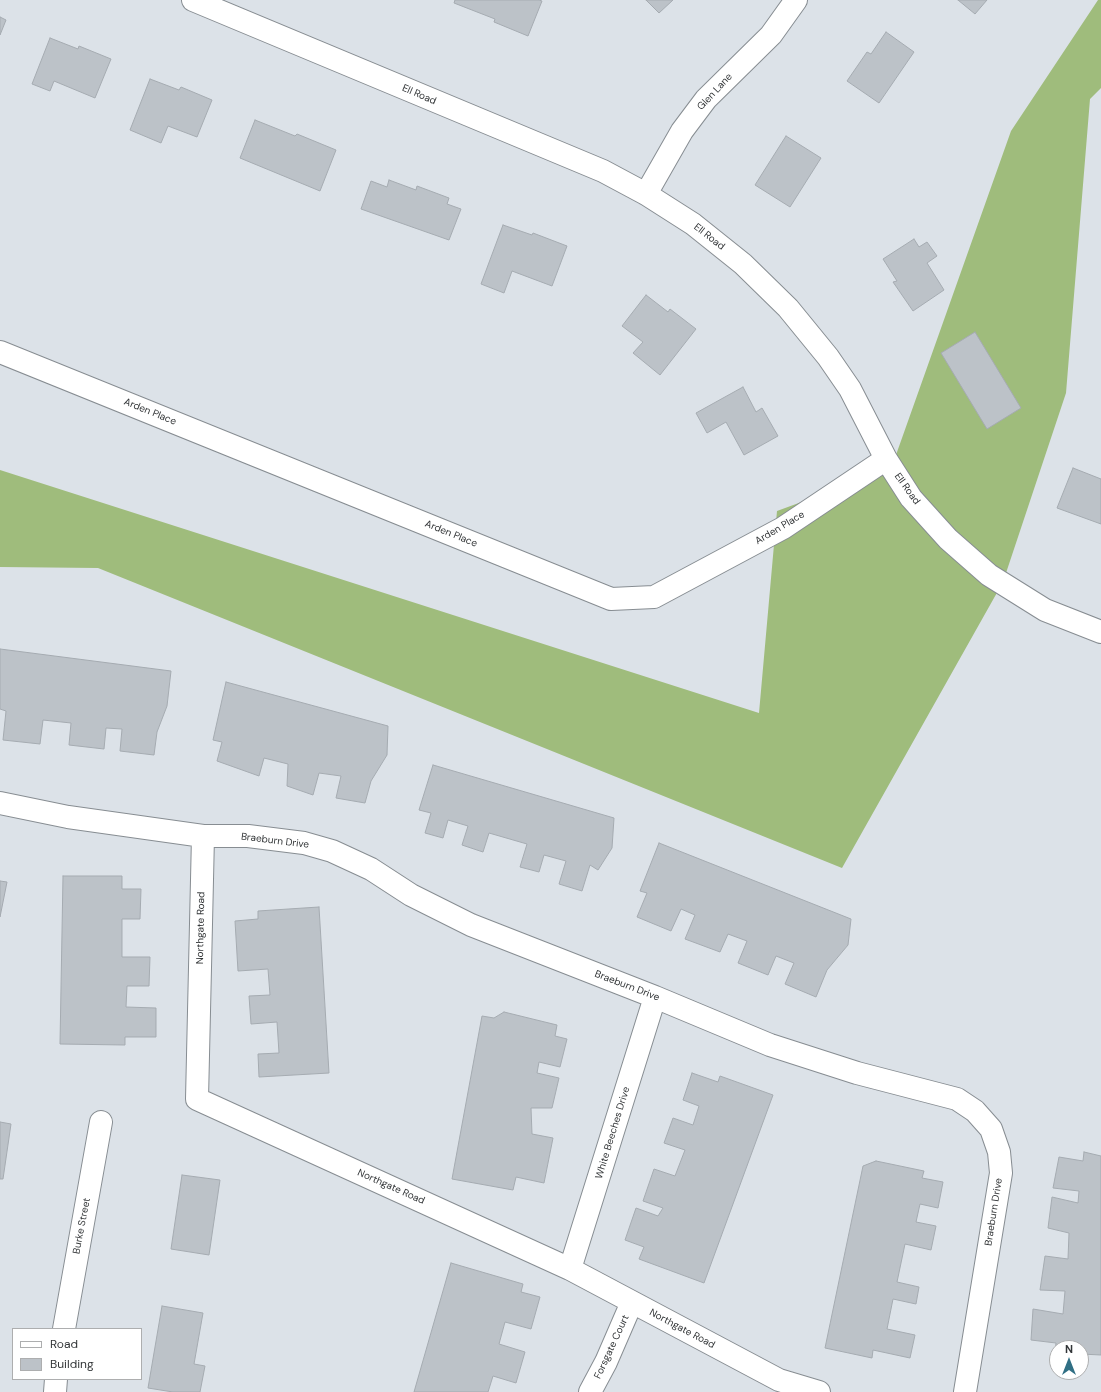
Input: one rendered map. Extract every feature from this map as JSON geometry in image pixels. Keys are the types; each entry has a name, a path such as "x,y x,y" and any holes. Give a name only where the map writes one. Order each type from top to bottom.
{"street":[{"name":"Ell Road","path":"193,0 603,171 646,194 693,224 743,264 788,308 828,357 850,389 886,459 911,498 948,539 989,575 1045,610 1101,632"},
{"name":"Glen Lane","path":"646,194 682,131 706,99 771,35 796,0"},
{"name":"Arden Place","path":"0,352 611,599 654,597 783,528 886,459"},
{"name":"Braeburn Drive","path":"0,803 68,817 203,836 248,836 304,843 332,851 371,869 411,895 471,925 655,997 770,1045 857,1073 957,1099 975,1111 991,1129 999,1152 1001,1173 965,1392"},
{"name":"Northgate Road","path":"203,836 197,1099 570,1269 779,1380 819,1392"},
{"name":"White Beeches Drive","path":"570,1269 655,997"},
{"name":"Burke Street","path":"64,1328 67,1304 101,1122"},
{"name":"Forsgate Court","path":"590,1392 606,1362 632,1302"},
{"path":"54,1392 56,1380"}],"green space":[{"path":"1098,0 1101,0 1101,88 1090,99 1066,393 1003,582 842,868 98,568 0,567 0,470 759,713 777,511 891,469 1011,131"}],"building":[{"path":"455,0 542,1 528,36 494,22 495,19 454,3"},
{"path":"646,0 673,0 659,13"},
{"path":"958,0 987,0 975,14"},
{"path":"0,17 6,20 0,35"},
{"path":"886,32 914,52 879,103 847,81 867,52 871,54"},
{"path":"50,38 78,49 79,46 111,59 95,98 54,81 50,91 32,84"},
{"path":"150,79 179,90 181,87 212,100 197,137 168,126 161,143 130,130"},
{"path":"255,120 295,136 297,134 336,150 320,191 240,158"},
{"path":"786,136 821,158 790,207 755,185"},
{"path":"389,180 416,190 417,186 449,198 447,204 461,209 449,240 361,209 371,181 387,187"},
{"path":"503,225 532,235 533,233 567,246 552,286 512,271 504,293 481,284"},
{"path":"914,239 919,247 927,242 937,256 927,263 944,290 913,311 893,282 897,281 883,259"},
{"path":"646,295 668,312 670,309 696,329 660,375 633,353 643,342 622,326"},
{"path":"975,332 1021,408 987,429 941,353"},
{"path":"743,387 756,412 762,408 778,436 744,455 726,422 707,433 696,413"},
{"path":"1073,468 1101,479 1101,524 1057,508"},
{"path":"0,649 171,671 167,706 157,732 154,755 120,751 122,729 106,728 104,749 69,745 71,723 43,720 40,744 3,740 6,711 0,709"},
{"path":"226,682 388,726 387,755 371,781 365,803 336,798 341,776 319,773 313,795 287,786 288,764 264,758 259,776 217,761 222,742 213,740"},
{"path":"433,765 614,818 612,848 598,870 590,865 582,891 559,884 566,861 544,855 539,872 520,867 527,844 489,833 483,852 462,845 468,826 448,820 443,838 425,833 431,813 419,810"},
{"path":"659,843 851,919 848,945 827,970 816,997 785,984 794,963 776,956 768,975 738,963 747,941 728,934 720,952 685,939 695,915 681,909 671,931 637,917 647,893 640,891"},
{"path":"63,876 122,876 122,889 141,889 140,919 122,919 122,957 150,957 149,986 127,986 126,1007 156,1008 156,1037 125,1037 125,1045 60,1044"},
{"path":"0,881 7,882 0,917"},
{"path":"319,907 329,1073 259,1077 258,1054 279,1053 277,1022 251,1024 249,996 270,995 268,969 238,971 235,921 258,919 258,911"},
{"path":"504,1012 557,1025 555,1036 567,1039 560,1067 539,1062 537,1073 559,1078 552,1108 531,1108 532,1134 553,1138 544,1183 516,1177 513,1190 452,1179 482,1016 494,1018"},
{"path":"692,1073 718,1082 720,1076 773,1095 704,1283 639,1259 644,1247 625,1240 636,1208 658,1216 663,1208 643,1201 654,1169 675,1176 685,1150 664,1143 673,1118 693,1125 699,1106 683,1100"},
{"path":"0,1122 11,1124 3,1179 0,1179"},
{"path":"1084,1152 1101,1156 1101,1355 1089,1354 1089,1340 1049,1340 1049,1342 1031,1340 1033,1309 1063,1314 1065,1291 1040,1290 1045,1256 1068,1259 1069,1233 1048,1228 1052,1197 1078,1203 1079,1191 1053,1188 1059,1157 1083,1161"},
{"path":"876,1161 924,1171 922,1178 943,1182 938,1208 920,1204 916,1222 936,1226 931,1250 905,1244 897,1282 919,1287 916,1304 893,1299 887,1329 915,1335 910,1358 873,1350 872,1358 825,1348 863,1166"},
{"path":"182,1175 220,1180 209,1255 171,1249"},
{"path":"451,1263 523,1284 521,1292 540,1297 531,1329 505,1322 499,1344 525,1352 516,1383 493,1376 488,1392 414,1392"},
{"path":"162,1306 203,1313 194,1364 205,1366 200,1392 173,1392 148,1388"}]}
